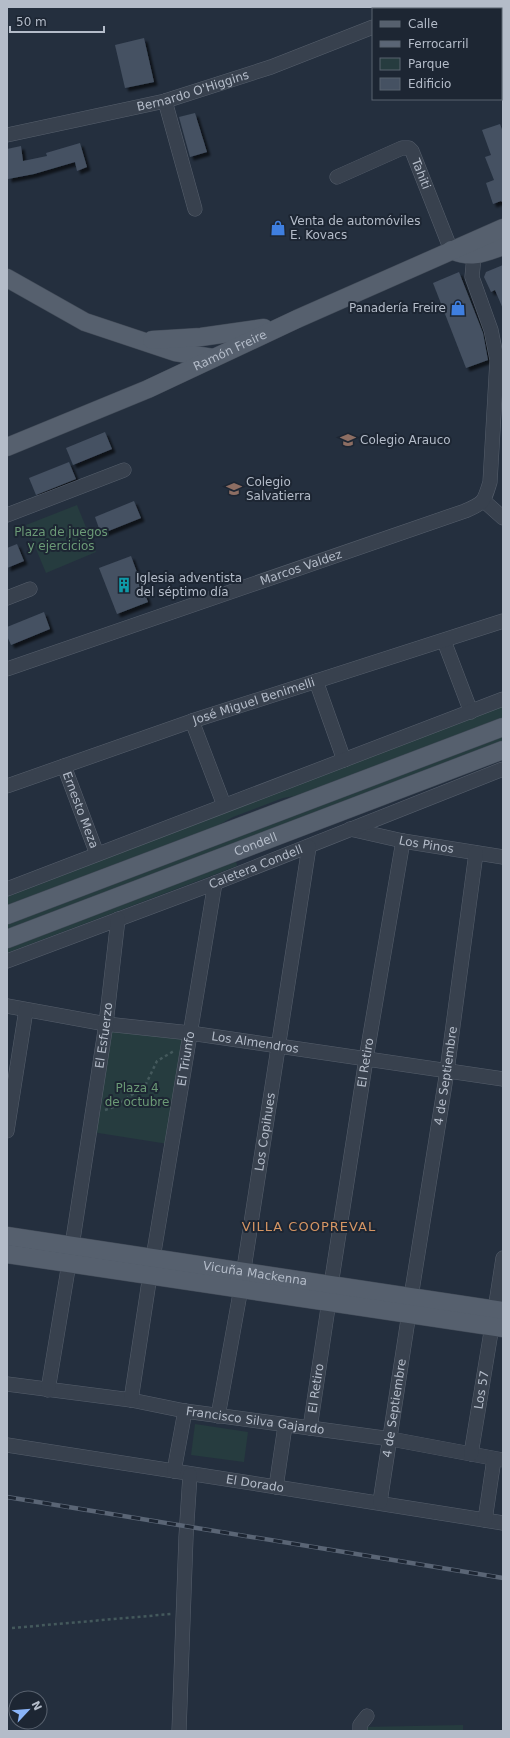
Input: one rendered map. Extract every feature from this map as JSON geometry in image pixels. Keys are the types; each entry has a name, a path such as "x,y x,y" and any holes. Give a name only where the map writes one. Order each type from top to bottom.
{"main road":[{"name":"Ramón Freire","path":"7,447 177,375 495,231"},
{"path":"474,256 477,246 495,231"},
{"path":"452,250 461,254 474,256 503,246"},
{"path":"7,278 85,322 174,352 213,358"},
{"path":"137,340 178,339 235,333 261,329 298,319"},
{"path":"174,352 177,363 177,375"},
{"name":"Condell","path":"7,915 503,727"},
{"name":"Condell","path":"7,939 503,750"},
{"name":"Vicuña Mackenna","path":"7,1236 71,1254 498,1319"},
{"name":"Vicuña Mackenna","path":"7,1254 71,1254"}],"street":[{"name":"Bernardo O'Higgins","path":"7,135 165,101 271,67 372,27"},
{"path":"165,101 195,209"},
{"name":"Tahiti","path":"338,177 402,148 409,148 412,151 452,250"},
{"path":"474,256 472,277 491,330 497,360 490,482 484,500 503,518"},
{"path":"7,516 124,470"},
{"name":"Marcos Valdez","path":"7,669 465,511 478,505 484,500"},
{"path":"7,598 30,589"},
{"name":"José Miguel Benimelli","path":"7,786 192,721 503,621"},
{"path":"444,640 471,712"},
{"path":"316,681 344,760"},
{"path":"7,889 503,699"},
{"path":"192,721 224,805"},
{"name":"Ernesto Meza","path":"64,766 97,854"},
{"name":"Caletera Condell","path":"7,961 215,883 503,769"},
{"name":"Los Pinos","path":"350,829 403,841 503,857"},
{"name":"El Retiro","path":"310,1428 366,1059 403,841"},
{"name":"Los Copihues","path":"218,1416 242,1280 309,846"},
{"name":"4 de Septiembre","path":"380,1502 391,1440 410,1305 447,1071 476,853"},
{"name":"El Triunfo","path":"131,1400 188,1039 215,883"},
{"name":"El Esfuerzo","path":"48,1390 93,1114 106,1024 118,920"},
{"name":"Los Almendros","path":"7,1006 188,1039 277,1046 503,1079"},
{"path":"7,1131 26,1010"},
{"name":"Los 57","path":"471,1454 498,1319 503,1258"},
{"name":"Francisco Silva Gajardo","path":"7,1384 131,1400 185,1411 391,1440 498,1459"},
{"path":"174,1471 185,1411"},
{"path":"276,1487 285,1426"},
{"name":"El Dorado","path":"7,1445 174,1471 190,1475 380,1502 503,1523"},
{"path":"485,1520 498,1459"},
{"path":"179,1731 190,1475"},
{"path":"360,1731 360,1725 367,1716"}],"path":[{"path":"93,1114 114,1107 145,1086 157,1061 188,1039"},
{"path":"12,1628 184,1613"}],"green space":[{"name":"Plaza de juegos y ejercicios","path":"77,505 96,552 46,573 26,525"},
{"path":"503,705 503,720 306,794 283,798 233,817 199,836 7,909 7,897"},
{"path":"503,733 503,741 7,930 7,922"},
{"path":"236,861 237,866 7,953 7,943"},
{"name":"Plaza 4 de octubre","path":"110,1026 184,1035 168,1144 92,1132"},
{"path":"195,1424 248,1432 244,1462 191,1455"},
{"path":"463,1725 463,1731 363,1731 363,1727"}],"building":[{"path":"144,38 154,82 125,88 115,45"},
{"path":"195,113 207,152 190,157 179,117"},
{"path":"500,124 503,132 503,203 501,201 493,204 486,183 494,180 485,157 491,155 482,130"},
{"path":"80,143 87,167 77,171 75,162 34,174 8,179 7,149 21,146 23,161 47,156 46,153"},
{"path":"503,265 503,309 495,290 491,292 484,277 486,272"},
{"name":"Panadería Freire","path":"459,272 483,333 488,360 466,368 433,283"},
{"path":"105,432 112,449 73,465 66,448"},
{"path":"69,462 76,479 36,495 29,478"},
{"path":"134,501 141,518 101,534 95,517"},
{"path":"17,544 24,561 7,568 7,548"},
{"name":"Iglesia adventista del séptimo día","path":"131,556 148,602 117,614 99,568"},
{"path":"44,612 50,629 11,645 7,636 7,627"}],"railway":[{"path":"7,1497 503,1578"}],"place":[{"name":"Venta de automóviles E. Kovacs","path":"278,228"},
{"name":"Panadería Freire","path":"458,308"},
{"name":"Colegio Arauco","path":"348,440"},
{"name":"Colegio Salvatierra","path":"234,489"},
{"name":"Iglesia adventista del séptimo día","path":"124,585"}],"district":[{"name":"VILLA COOPREVAL","path":"309,1226"}]}
